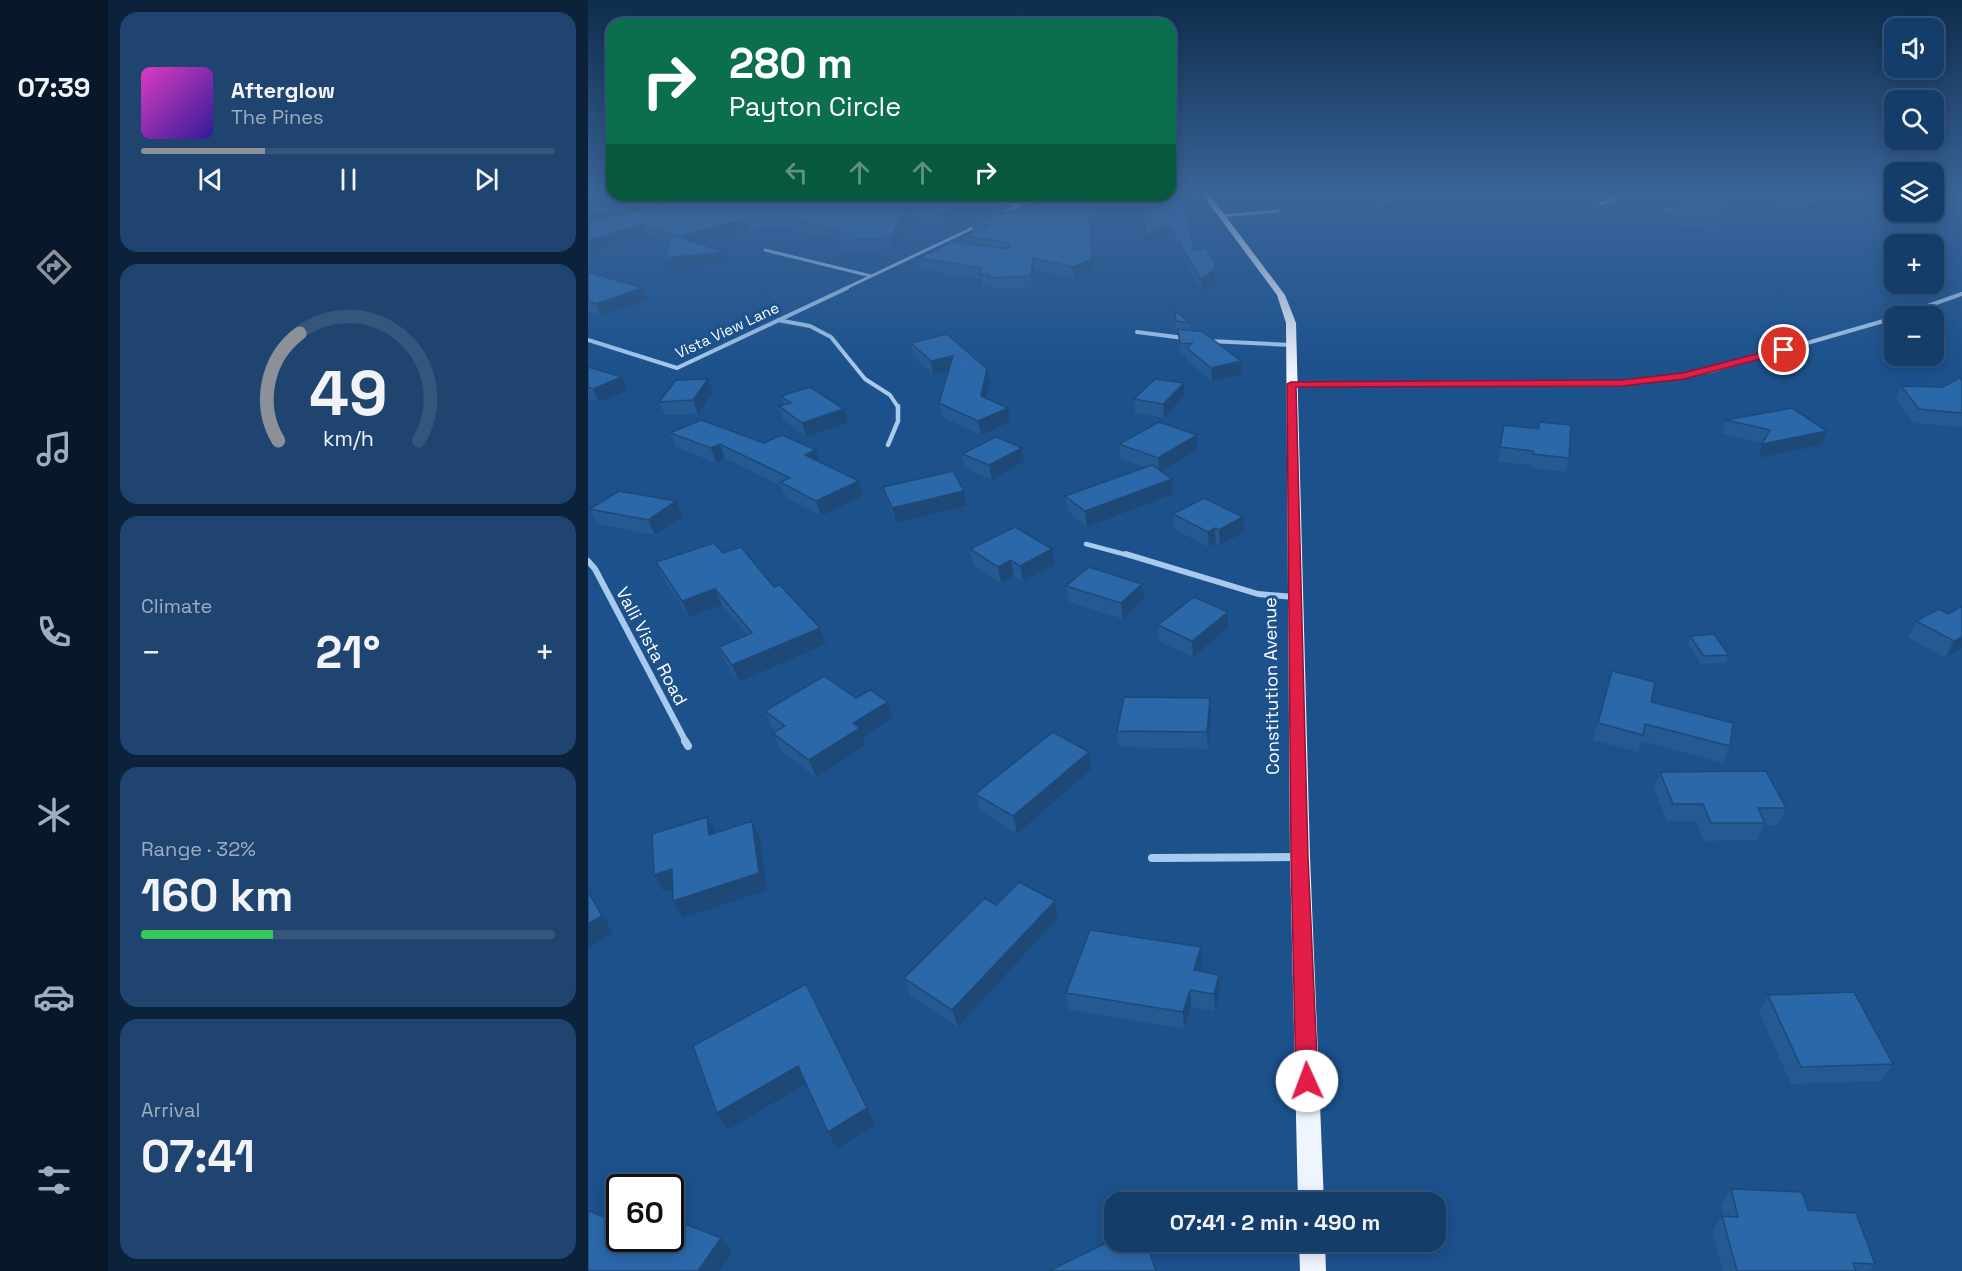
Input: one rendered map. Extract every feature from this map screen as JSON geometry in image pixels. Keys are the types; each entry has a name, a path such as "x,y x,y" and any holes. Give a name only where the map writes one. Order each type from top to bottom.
{"main road":[{"name":"Constitution Avenue","path":"1249,253 1281,295 1291,323 1300,857 1311,1192"},
{"path":"1312,1252 1313,1271"}],"street":[{"path":"779,253 871,276"},
{"name":"Vista View Lane","path":"588,340 677,368 918,253"},
{"path":"1928,306 1962,294"},
{"path":"777,320 811,326 827,334 836,341 861,375 892,397 898,405 900,415 888,446"},
{"path":"1291,384 1581,384 1659,380 1710,370 1884,321"},
{"path":"1137,332 1190,339"},
{"path":"1201,340 1290,345"},
{"path":"1086,544 1258,594 1295,597"},
{"name":"Valli Vista Road","path":"588,561 595,569 688,746"},
{"path":"1152,858 1300,857"}],"building":[{"path":"667,253 712,253 666,258"},
{"path":"928,253 1092,253 1092,259 1073,267 1033,258 1031,276 989,278 990,275 980,275 982,268 918,258"},
{"path":"1185,253 1209,253 1215,262 1215,269 1201,280"},
{"path":"588,272 643,288 596,304 588,301"},
{"path":"1175,311 1190,323 1176,321"},
{"path":"1178,329 1203,332 1241,361 1211,368 1187,348 1192,343 1180,344"},
{"path":"947,334 987,369 981,396 1008,408 978,421 939,403 953,356 931,361 911,343"},
{"path":"588,367 622,377 593,389 588,387"},
{"path":"1959,378 1962,380 1962,413 1919,409 1901,386 1943,387"},
{"path":"708,379 693,400 659,402 676,380"},
{"path":"1155,379 1184,383 1163,404 1134,399"},
{"path":"810,387 844,409 802,423 779,406 791,403 781,396"},
{"path":"1792,408 1827,431 1762,444 1770,430 1726,420"},
{"path":"701,420 764,443 782,435 816,450 805,455 859,481 816,501 780,482 790,478 720,444 711,448 670,433"},
{"path":"1159,422 1197,435 1158,458 1119,444"},
{"path":"1539,422 1571,425 1569,458 1500,447 1504,425 1539,429"},
{"path":"996,437 1022,448 989,465 962,454"},
{"path":"1152,465 1172,479 1085,511 1065,496"},
{"path":"953,471 964,491 892,508 883,487"},
{"path":"619,491 676,501 648,520 590,509"},
{"path":"1204,498 1243,517 1219,530 1215,528 1208,532 1173,514"},
{"path":"1015,527 1052,549 1020,566 1011,560 998,567 970,549"},
{"path":"714,543 723,553 741,547 774,587 780,585 820,628 732,665 719,647 752,633 715,589 682,601 656,562"},
{"path":"1089,567 1142,584 1121,603 1066,586"},
{"path":"1194,597 1228,612 1192,641 1158,625"},
{"path":"1962,606 1962,637 1954,641 1916,621 1939,609 1948,614"},
{"path":"1714,634 1729,655 1704,656 1690,636"},
{"path":"1612,671 1655,682 1651,702 1733,723 1730,746 1645,724 1643,735 1598,723"},
{"path":"824,676 856,698 870,690 888,702 853,723 860,728 809,760 773,733 785,726 765,711"},
{"path":"1124,697 1210,698 1207,732 1117,731"},
{"path":"1053,732 1089,752 1013,816 975,794"},
{"path":"1766,771 1786,808 1758,808 1765,823 1711,823 1703,804 1673,804 1660,772"},
{"path":"707,817 709,835 752,821 759,873 673,901 672,869 654,875 652,834"},
{"path":"1019,882 1055,901 952,1010 904,978 985,898 996,905"},
{"path":"588,891 602,916 588,924"},
{"path":"1090,930 1201,947 1194,970 1219,975 1214,994 1190,990 1183,1012 1066,993"},
{"path":"806,984 867,1108 828,1132 798,1066 717,1113 693,1046"},
{"path":"1854,992 1893,1064 1801,1067 1768,995"},
{"path":"1731,1189 1802,1192 1808,1210 1856,1213 1875,1264 1853,1263 1856,1271 1737,1271 1722,1216 1738,1217"},
{"path":"588,1212 606,1218 606,1252 684,1252 684,1223 721,1238 698,1271 588,1271"},
{"path":"1104,1244 1104,1252 1149,1252 1156,1271 1049,1271"}],"route":[{"path":"1307,1081 1300,857 1291,384 1622,383 1684,376 1784,350"}]}
